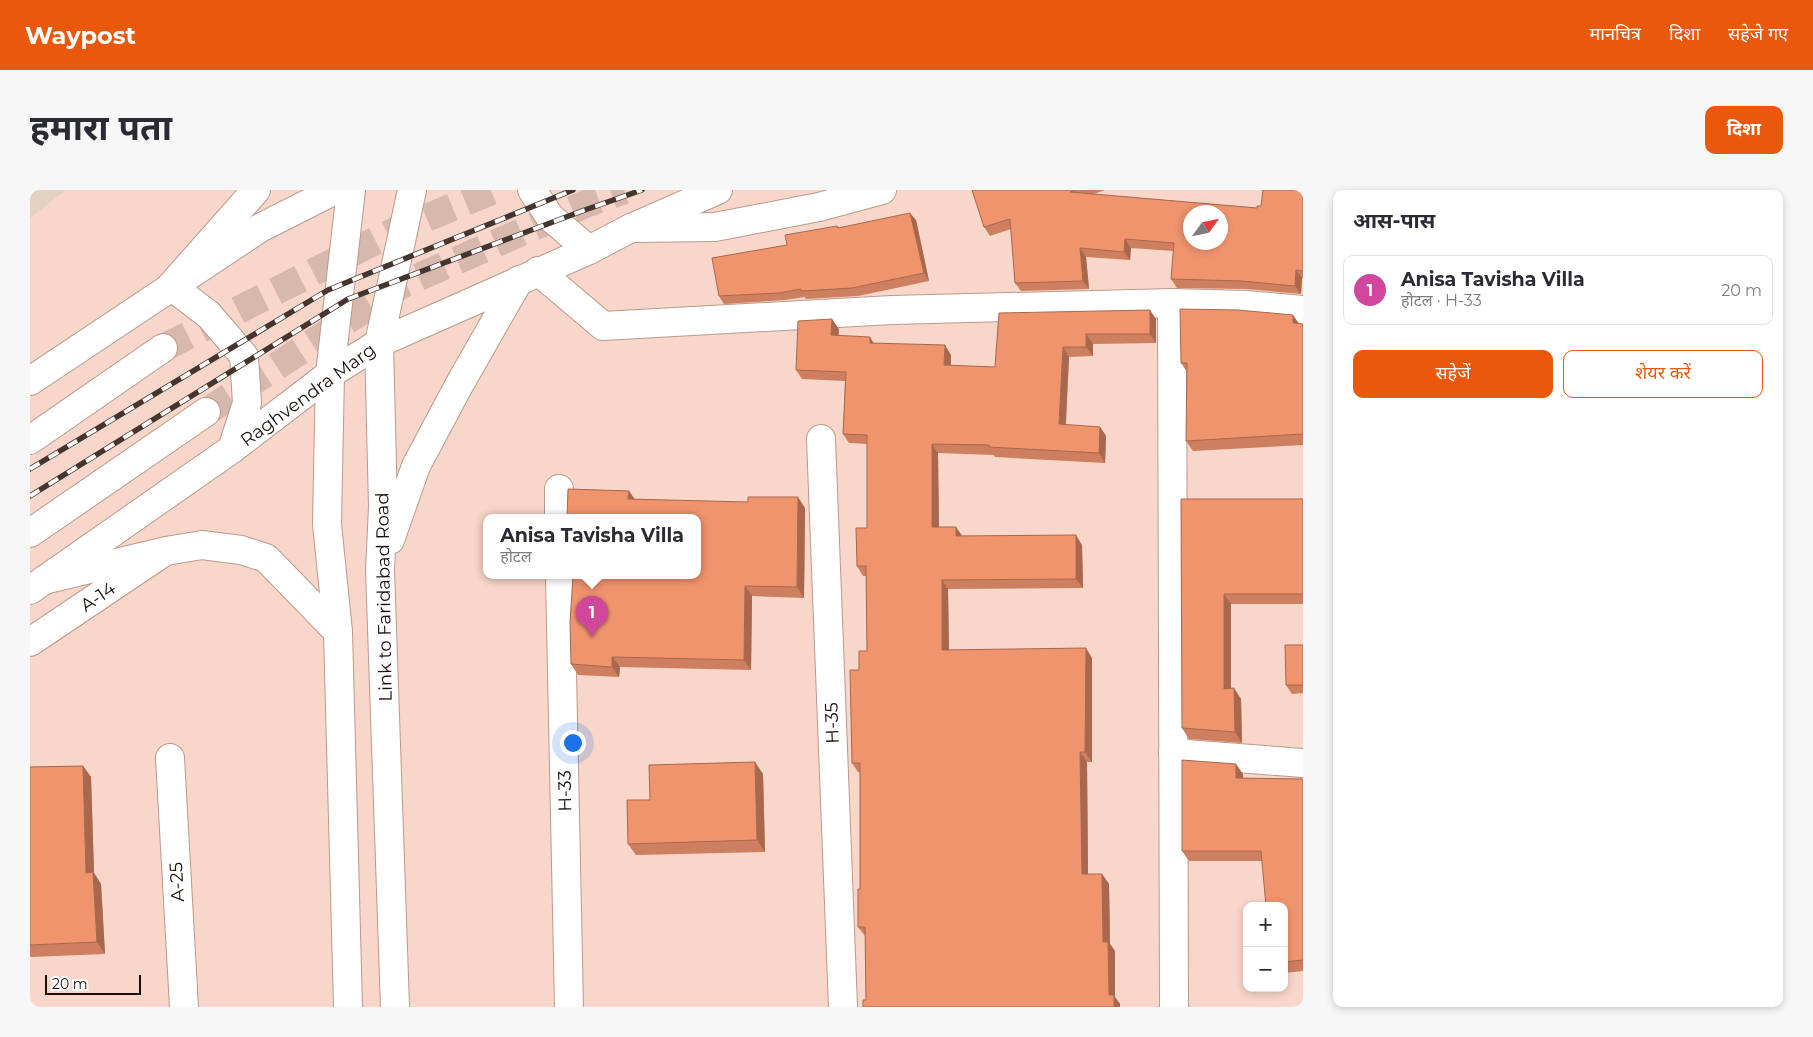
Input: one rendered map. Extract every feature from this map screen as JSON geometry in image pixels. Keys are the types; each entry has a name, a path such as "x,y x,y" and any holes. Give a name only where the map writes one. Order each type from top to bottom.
{"street":[{"path":"171,286 256,190"},
{"path":"36,374 260,228 335,190"},
{"path":"348,1007 338,632 327,524 330,374 352,190"},
{"name":"Link to Faridabad Road","path":"395,1007 380,570 383,507 379,343 412,190"},
{"path":"532,190 550,217 590,250"},
{"name":"Raghvendra Marg","path":"37,585 232,449 330,374 379,343 590,250 631,228 718,190"},
{"path":"631,228 715,227 818,207 882,190"},
{"path":"380,570 416,466 458,387 528,276 603,326 892,310 1172,303 1303,310"},
{"path":"171,286 209,315 244,356 247,403 232,449"},
{"path":"1172,303 1174,1007"},
{"path":"30,440 163,348"},
{"path":"30,533 206,412"},
{"name":"H-35","path":"821,439 843,1007"},
{"path":"559,489 559,514"},
{"path":"37,585 166,551 202,545 241,550 266,558 338,632"},
{"name":"A-14","path":"30,642 166,551"},
{"name":"H-33","path":"560,579 569,1007"},
{"path":"1173,754 1303,763"},
{"name":"A-25","path":"170,758 184,1007"}],"shaded area":[{"path":"30,190 66,190 30,218"}],"building":[{"path":"972,190 1076,190 1070,192 1222,205 1183,205 1183,250 1228,250 1228,206 1257,208 1257,206 1261,206 1263,190 1303,190 1303,271 1296,270 1295,286 1241,281 1171,279 1174,243 1125,239 1124,252 1080,248 1083,281 1015,283 1010,219 984,227"},
{"path":"910,213 924,273 852,288 801,291 801,289 779,293 719,296 712,258 787,245 785,235 837,226 838,228"},
{"path":"1180,309 1238,310 1293,315 1293,323 1303,324 1303,434 1186,441 1187,363 1181,363"},
{"path":"1150,310 1150,334 1086,334 1086,347 1063,347 1059,424 1100,427 1099,453 989,447 989,445 932,444 932,527 956,527 956,536 1076,535 1076,579 942,580 942,650 1086,648 1085,752 1080,752 1082,874 1102,874 1103,942 1108,942 1109,995 1114,995 1114,1007 863,1007 863,1000 866,1000 865,927 858,927 858,889 860,889 860,763 852,763 850,670 859,670 859,651 867,651 866,566 857,566 856,528 867,528 867,435 843,434 846,372 796,370 798,321 832,319 831,335 870,337 870,343 945,345 944,365 995,367 999,313"},
{"path":"568,489 629,491 628,499 748,502 748,497 798,497 797,587 745,586 744,660 612,657 612,667 571,664 570,622 573,579 701,579 701,514 567,514"},
{"path":"1181,499 1303,499 1303,594 1224,594 1224,689 1234,688 1235,732 1182,728"},
{"path":"1285,645 1303,645 1303,685 1286,685"},
{"path":"1182,760 1236,764 1236,778 1303,779 1303,960 1288,962 1288,902 1266,902 1261,851 1182,851"},
{"path":"755,762 757,840 628,844 627,800 650,800 649,765"},
{"path":"83,766 86,873 93,872 97,942 30,945 30,767"}],"tunnel":[{"path":"163,348 395,231 494,190"},
{"path":"206,412 403,284 588,203 624,190"}],"railway":[{"path":"30,469 328,290 573,190"},
{"path":"30,496 348,299 642,190"}],"place":[{"name":"Anisa Tavisha Villa","path":"592,637"}]}
